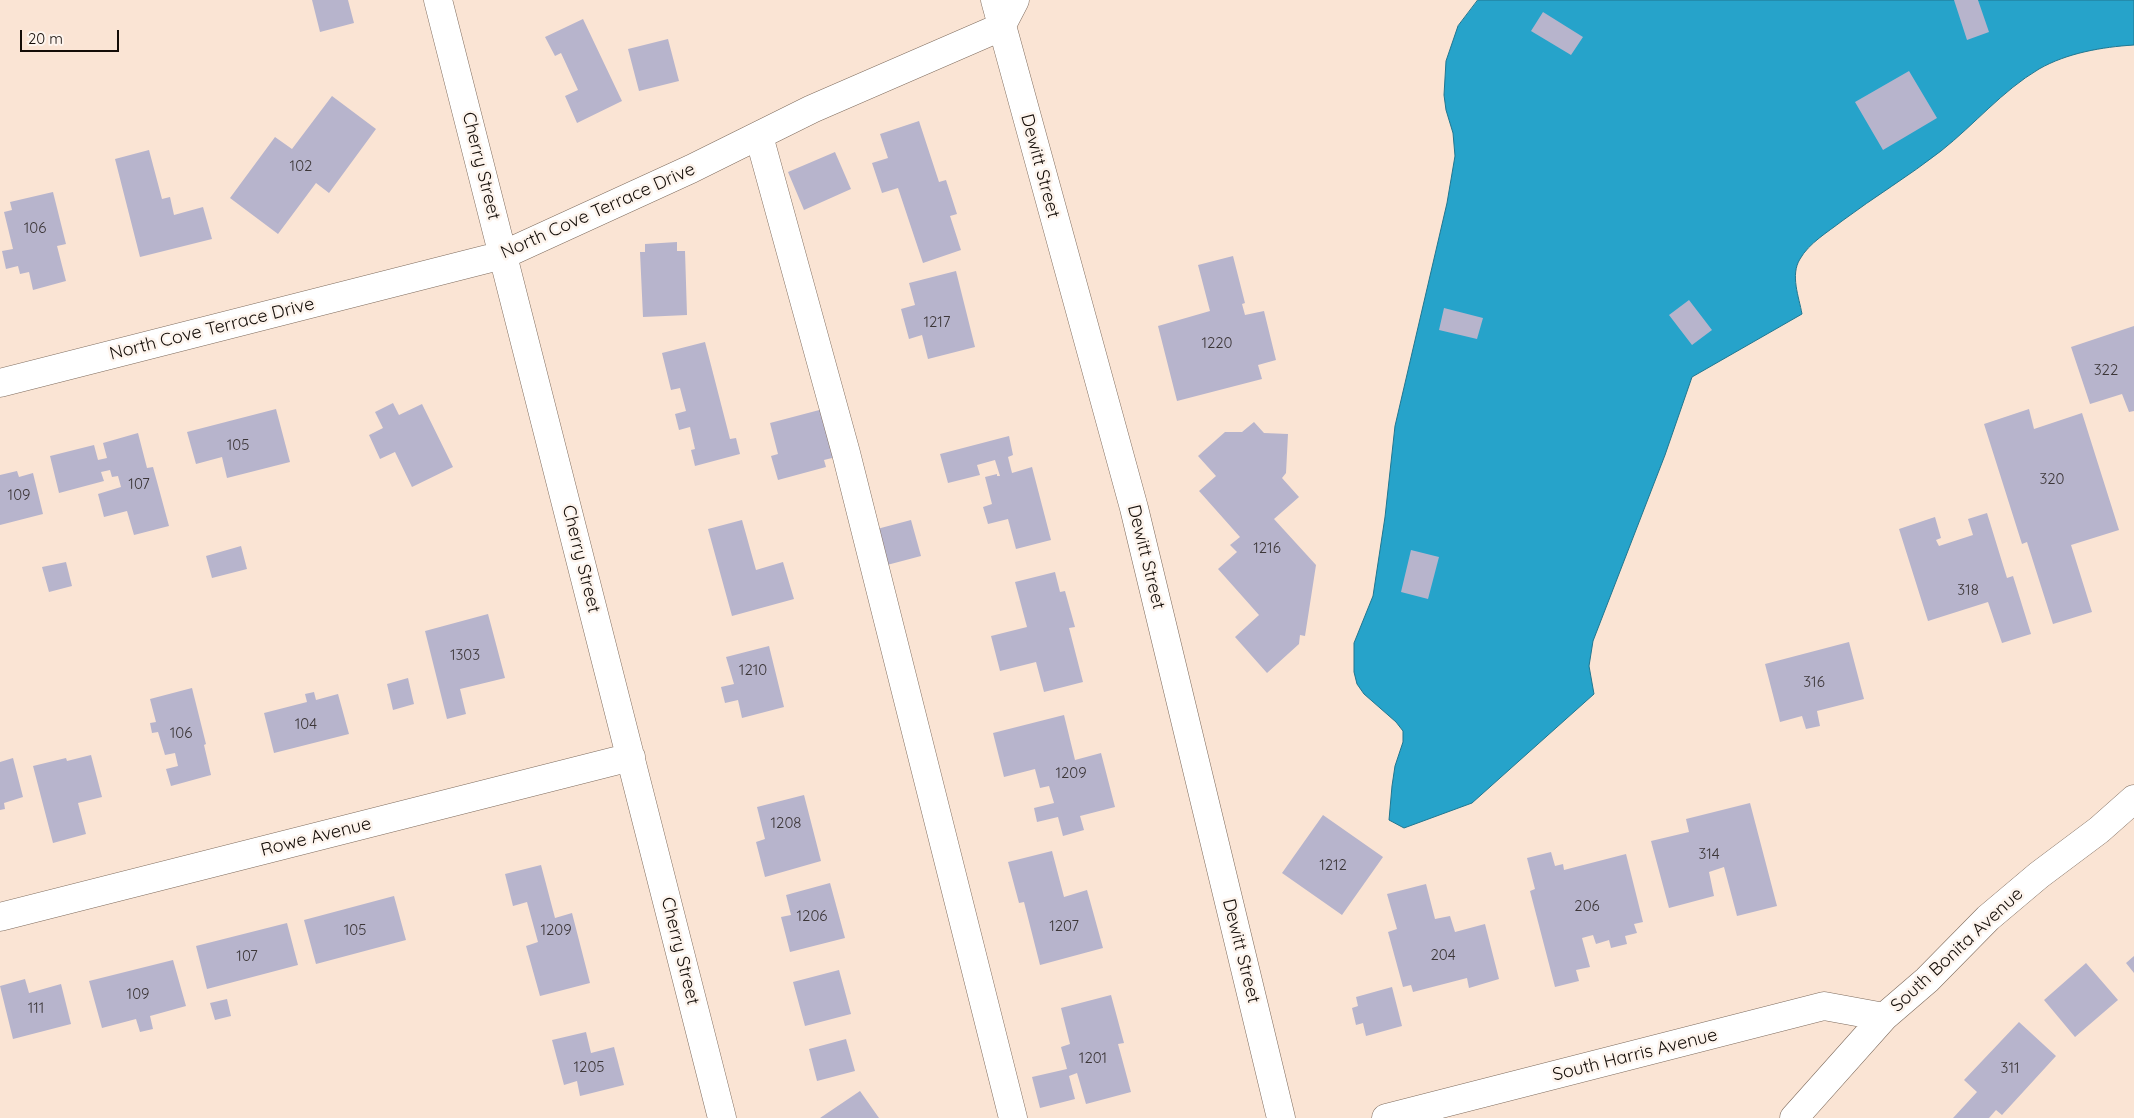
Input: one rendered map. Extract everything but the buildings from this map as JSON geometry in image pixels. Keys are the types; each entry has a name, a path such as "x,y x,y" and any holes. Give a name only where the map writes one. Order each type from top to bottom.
{"street":[{"name":"Cherry Street","path":"438,0 722,1118"},
{"name":"Dewitt Street","path":"995,0 1134,508 1281,1118"},
{"path":"1001,27 1015,0"},
{"name":"North Cove Terrace Drive","path":"0,383 503,255 759,136 812,109 1001,27"},
{"path":"759,136 846,453 1013,1118"},
{"name":"Rowe Avenue","path":"0,917 631,757"},
{"name":"South Bonita Avenue","path":"1794,1118 1884,1017 1927,980 1988,918 2039,875 2099,830 2134,799"},
{"name":"South Harris Avenue","path":"1386,1118 1824,1006 1884,1017"}],"water":[{"path":"1478,0 2134,0 2134,45 2110,47 2073,55 2039,69 2001,97 1941,151 1854,212 1808,248 1797,265 1795,279 1802,314 1692,377 1665,455 1593,641 1589,666 1594,694 1472,803 1404,828 1389,820 1395,766 1403,742 1403,731 1396,722 1364,694 1357,684 1354,672 1354,643 1373,596 1385,517 1395,426 1447,203 1455,156 1453,133 1446,110 1444,95 1446,61 1458,26"}]}
